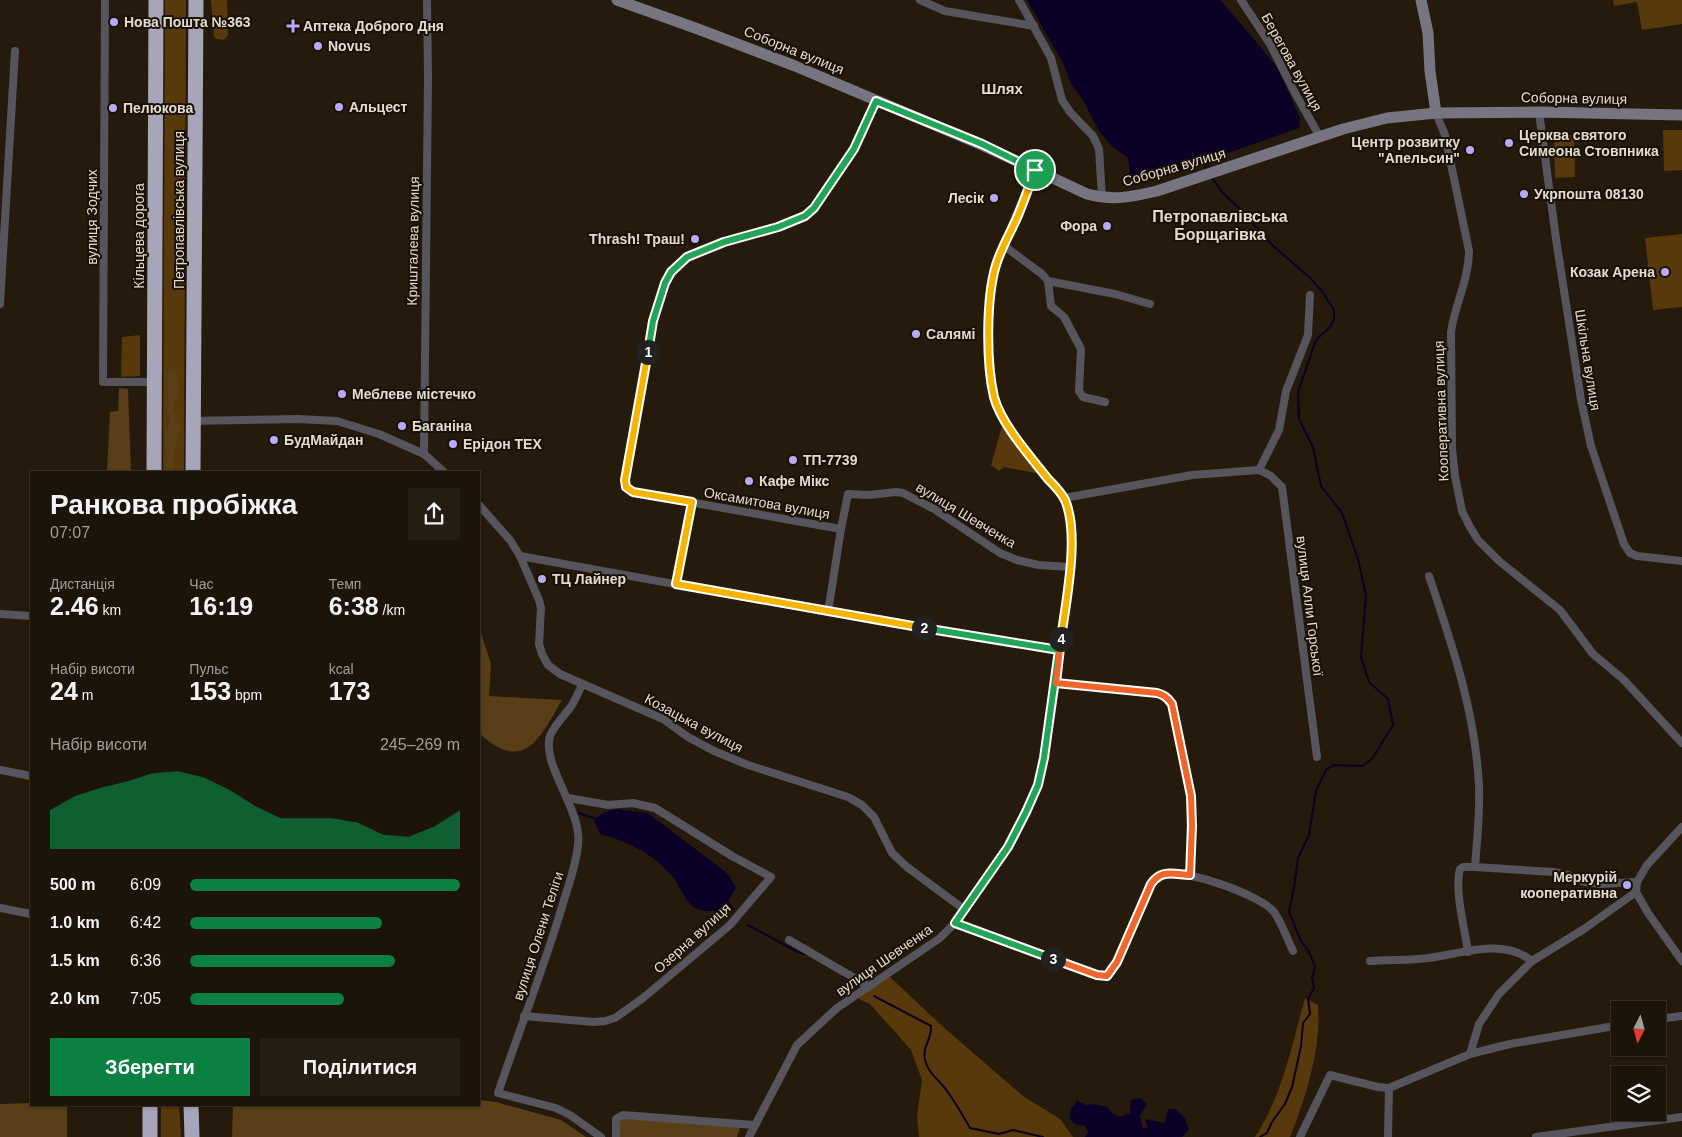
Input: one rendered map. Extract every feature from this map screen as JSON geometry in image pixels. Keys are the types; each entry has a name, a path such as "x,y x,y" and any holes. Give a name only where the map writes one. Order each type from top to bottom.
{"highway":[{"name":"Кільцева дорога","path":"154,471 156,0"},
{"name":"Петропавлівська вулиця","path":"193,471 196,0"},
{"path":"150,1106 150,1137"},
{"path":"191,1106 192,1137"}],"main road":[{"name":"Соборна вулиця","path":"617,0 742,45 982,144 1086,194 1102,198 1128,197 1157,191 1352,126 1387,118 1436,113 1539,112 1682,115"},
{"path":"1421,0 1428,33 1430,71 1436,113"}],"street":[{"name":"вулиця Зодчих","path":"105,0 103,382 155,382"},
{"name":"Кришталева вулиця","path":"424,454 428,77 427,0"},
{"path":"920,0 945,11 1034,26"},
{"path":"1019,0 1051,58 1062,100 1070,112 1093,136 1099,149 1102,198"},
{"name":"Берегова вулиця","path":"1241,0 1270,44 1320,137"},
{"path":"0,304 15,50"},
{"name":"Оксамитова вулиця","path":"841,529 633,492 626,487 625,480 653,321 665,283 671,272 687,257 724,242 790,222 810,212 854,149 876,101"},
{"name":"Шкільна вулиця","path":"1539,112 1556,239 1581,400 1591,446 1624,544 1630,554 1682,561"},
{"name":"Кооперативна вулиця","path":"1436,113 1445,135 1469,251 1466,278 1451,332 1452,448 1462,511 1478,540 1499,561 1560,610 1594,654 1622,679 1682,743"},
{"path":"0,148 9,148"},
{"name":"вулиця Шевченка","path":"748,1137 797,1045 837,1008 940,938 955,923 1008,847 1038,785 1056,683 1070,567 1072,523 1064,498 1011,432 994,399 989,354 990,292 995,266 1035,170"},
{"path":"1003,245 1042,274 1048,282 1051,306 1064,317 1081,349 1079,391 1084,396 1105,402"},
{"path":"1048,282 1115,294 1150,304"},
{"path":"1064,498 1192,475 1259,470 1279,430 1286,390 1308,335 1310,295"},
{"path":"194,421 298,419 337,421 379,434 424,454 443,471"},
{"name":"вулиця Алли Горської","path":"1259,470 1271,476 1282,487 1317,756"},
{"name":"вулиця Шевченка","path":"828,612 848,494 903,493 934,509 1000,553 1038,565 1070,567"},
{"path":"676,584 692,502"},
{"name":"Козацька вулиця","path":"480,506 510,540 520,556 539,600 541,608 539,644 548,665 560,674 582,685 632,704 663,719 688,737 714,751 748,765 848,797 862,805 874,817 892,853 902,863 965,910"},
{"path":"520,556 828,612 1059,650"},
{"path":"1429,576 1455,652 1468,706 1475,750 1480,807 1475,867"},
{"path":"0,614 30,616"},
{"path":"1056,683 1157,693 1164,694 1168,698 1172,704 1176,720 1191,796 1190,875"},
{"name":"вулиця Олени Теліги","path":"582,685 571,707 550,736 549,746 560,784 568,798 577,828 579,842 576,857 551,942 498,1093 556,1108 570,1115 601,1137"},
{"path":"0,770 30,776"},
{"name":"Озерна вулиця","path":"524,1016 594,1022 615,1018 643,998 730,924 771,877 732,856 655,808 633,803 608,805 568,798"},
{"path":"1682,827 1647,864 1637,882 1636,892 1648,913 1682,961"},
{"path":"1468,952 1458,874 1463,867 1553,872 1568,875 1585,882 1600,884 1637,882"},
{"path":"955,923 1097,975 1107,976 1117,962 1151,884 1161,874 1190,875 1231,887 1266,905 1274,911 1293,951"},
{"path":"1470,1054 1479,1024 1499,994 1532,960 1584,929 1636,892"},
{"path":"0,908 30,914"},
{"path":"790,940 868,986"},
{"path":"1370,961 1426,959 1497,948 1523,954 1532,960"},
{"path":"1666,1018 1682,1016"},
{"path":"1300,1137 1330,1075 1389,1088 1470,1054 1510,1044 1611,1027"},
{"path":"1388,1137 1389,1088"},
{"path":"616,1137 616,1119 623,1115 754,1125"},
{"path":"1536,1137 1682,1117"}],"shaded area":[{"path":"165,0 186,0 184,471 163,471"},
{"path":"211,0 227,0 228,35 224,40 214,37"},
{"path":"1027,0 1220,0 1278,69 1300,118 1299,128 1160,177 1136,179 1130,174 1128,158 1112,146 1099,131 1083,100 1071,84 1063,63"},
{"path":"1613,0 1682,0 1682,24 1642,30 1637,2 1614,6"},
{"path":"1663,130 1682,130 1682,170 1664,171"},
{"path":"1554,135 1574,135 1575,177 1555,178"},
{"name":"Козак Арена","path":"1682,234 1682,307 1653,310 1645,238"},
{"path":"140,335 140,376 121,377 122,337"},
{"path":"173,370 176,373 178,381 179,394 173,404 181,423 173,459 174,471 165,471 167,462 164,441 165,430 169,425 170,419 165,407 167,393 166,375 168,371"},
{"path":"119,388 128,389 131,471 107,471 110,412 118,411"},
{"path":"1002,426 1038,471 1035,473 1004,467 999,471 991,465"},
{"path":"480,630 491,664 489,696 562,700 546,727 529,746 519,751 508,751 495,745 480,734"},
{"path":"615,809 648,813 728,874 736,888 722,911 706,911 695,908 686,899 672,876 657,861 639,849 620,840 600,834 594,820 603,813"},
{"path":"888,975 941,1025 1023,1096 1060,1119 1073,1137 919,1137 917,1116 922,1080 911,1050 870,1004 857,998"},
{"path":"1305,998 1318,1005 1318,1029 1308,1086 1299,1112 1290,1137 1255,1137 1279,1087 1291,1052"},
{"path":"1141,1098 1147,1104 1140,1116 1143,1129 1148,1127 1145,1119 1165,1123 1168,1109 1175,1109 1185,1118 1189,1130 1182,1137 1085,1137 1088,1132 1085,1126 1075,1124 1069,1118 1071,1109 1077,1101 1086,1105 1095,1104 1107,1107 1113,1114 1120,1117 1130,1113 1131,1100"},
{"path":"480,1100 496,1102 561,1120 586,1137 232,1137 233,1106 480,1106"},
{"path":"30,1103 30,1106 67,1106 67,1137 0,1137 0,1104"},
{"path":"161,1106 179,1106 181,1137 161,1137"},
{"path":"624,1119 741,1124 737,1137 619,1137 616,1121"}],"waterway":[{"path":"1201,162 1207,170"},
{"path":"1211,176 1222,192 1242,211 1271,244 1322,291 1334,310 1334,320 1329,328 1316,340 1298,392 1299,419 1313,447 1321,486 1342,513 1358,559 1366,595 1361,657 1369,682 1388,699 1393,725 1372,759 1362,766 1333,765 1326,770 1316,791 1309,835 1298,858 1289,912 1301,941 1309,952 1315,967 1312,978 1314,988 1308,999 1310,1014 1303,1023 1301,1046 1292,1087 1285,1104 1272,1122 1267,1133 1260,1137"},
{"path":"578,813 597,819"},
{"path":"727,901 733,909"},
{"path":"748,925 798,952 809,955"},
{"path":"843,976 855,983"},
{"path":"874,996 931,1026 924,1055 925,1060 970,1128 999,1134 1013,1130 1043,1137"}],"place":[{"name":"Нова Пошта №363","path":"114,22"},
{"name":"Аптека Доброго Дня","path":"293,26"},
{"name":"Novus","path":"318,46"},
{"name":"Альцест","path":"339,107"},
{"name":"Пелюкова","path":"113,108"},
{"name":"Церква святого Симеона Стовпника","path":"1509,143"},
{"name":"Центр розвитку \"Апельсин\"","path":"1470,150"},
{"name":"Укрпошта 08130","path":"1524,194"},
{"name":"Лесік","path":"994,198"},
{"name":"Фора","path":"1107,226"},
{"name":"Thrash! Траш!","path":"695,239"},
{"name":"Козак Арена","path":"1665,272"},
{"name":"Салямі","path":"916,334"},
{"name":"Меблеве містечко","path":"342,394"},
{"name":"Баганіна","path":"402,426"},
{"name":"БудМайдан","path":"274,440"},
{"name":"Ерідон ТЕХ","path":"453,444"},
{"name":"ТП-7739","path":"793,460"},
{"name":"Кафе Мікс","path":"749,481"},
{"name":"ТЦ Лайнер","path":"542,579"},
{"name":"Меркурій кооперативна","path":"1627,885"}],"district":[{"name":"Шлях","path":"1002,89"},
{"name":"Петропавлівська Борщагівка","path":"1220,225"}],"route":[{"path":"1035,170 982,144 876,101 854,149 814,208 805,216 778,227 724,242 687,257 671,272 665,283 653,321 625,480 626,487 633,492 692,502 676,584 884,622 1059,650 1056,683 1038,785 1008,847 955,923 1097,975 1107,976 1117,962 1151,884 1161,874 1190,875 1191,796 1172,704 1164,694 1056,683 1070,567 1072,523 1064,498 1011,432 994,399 989,354 990,292 995,266 1035,170"}]}
